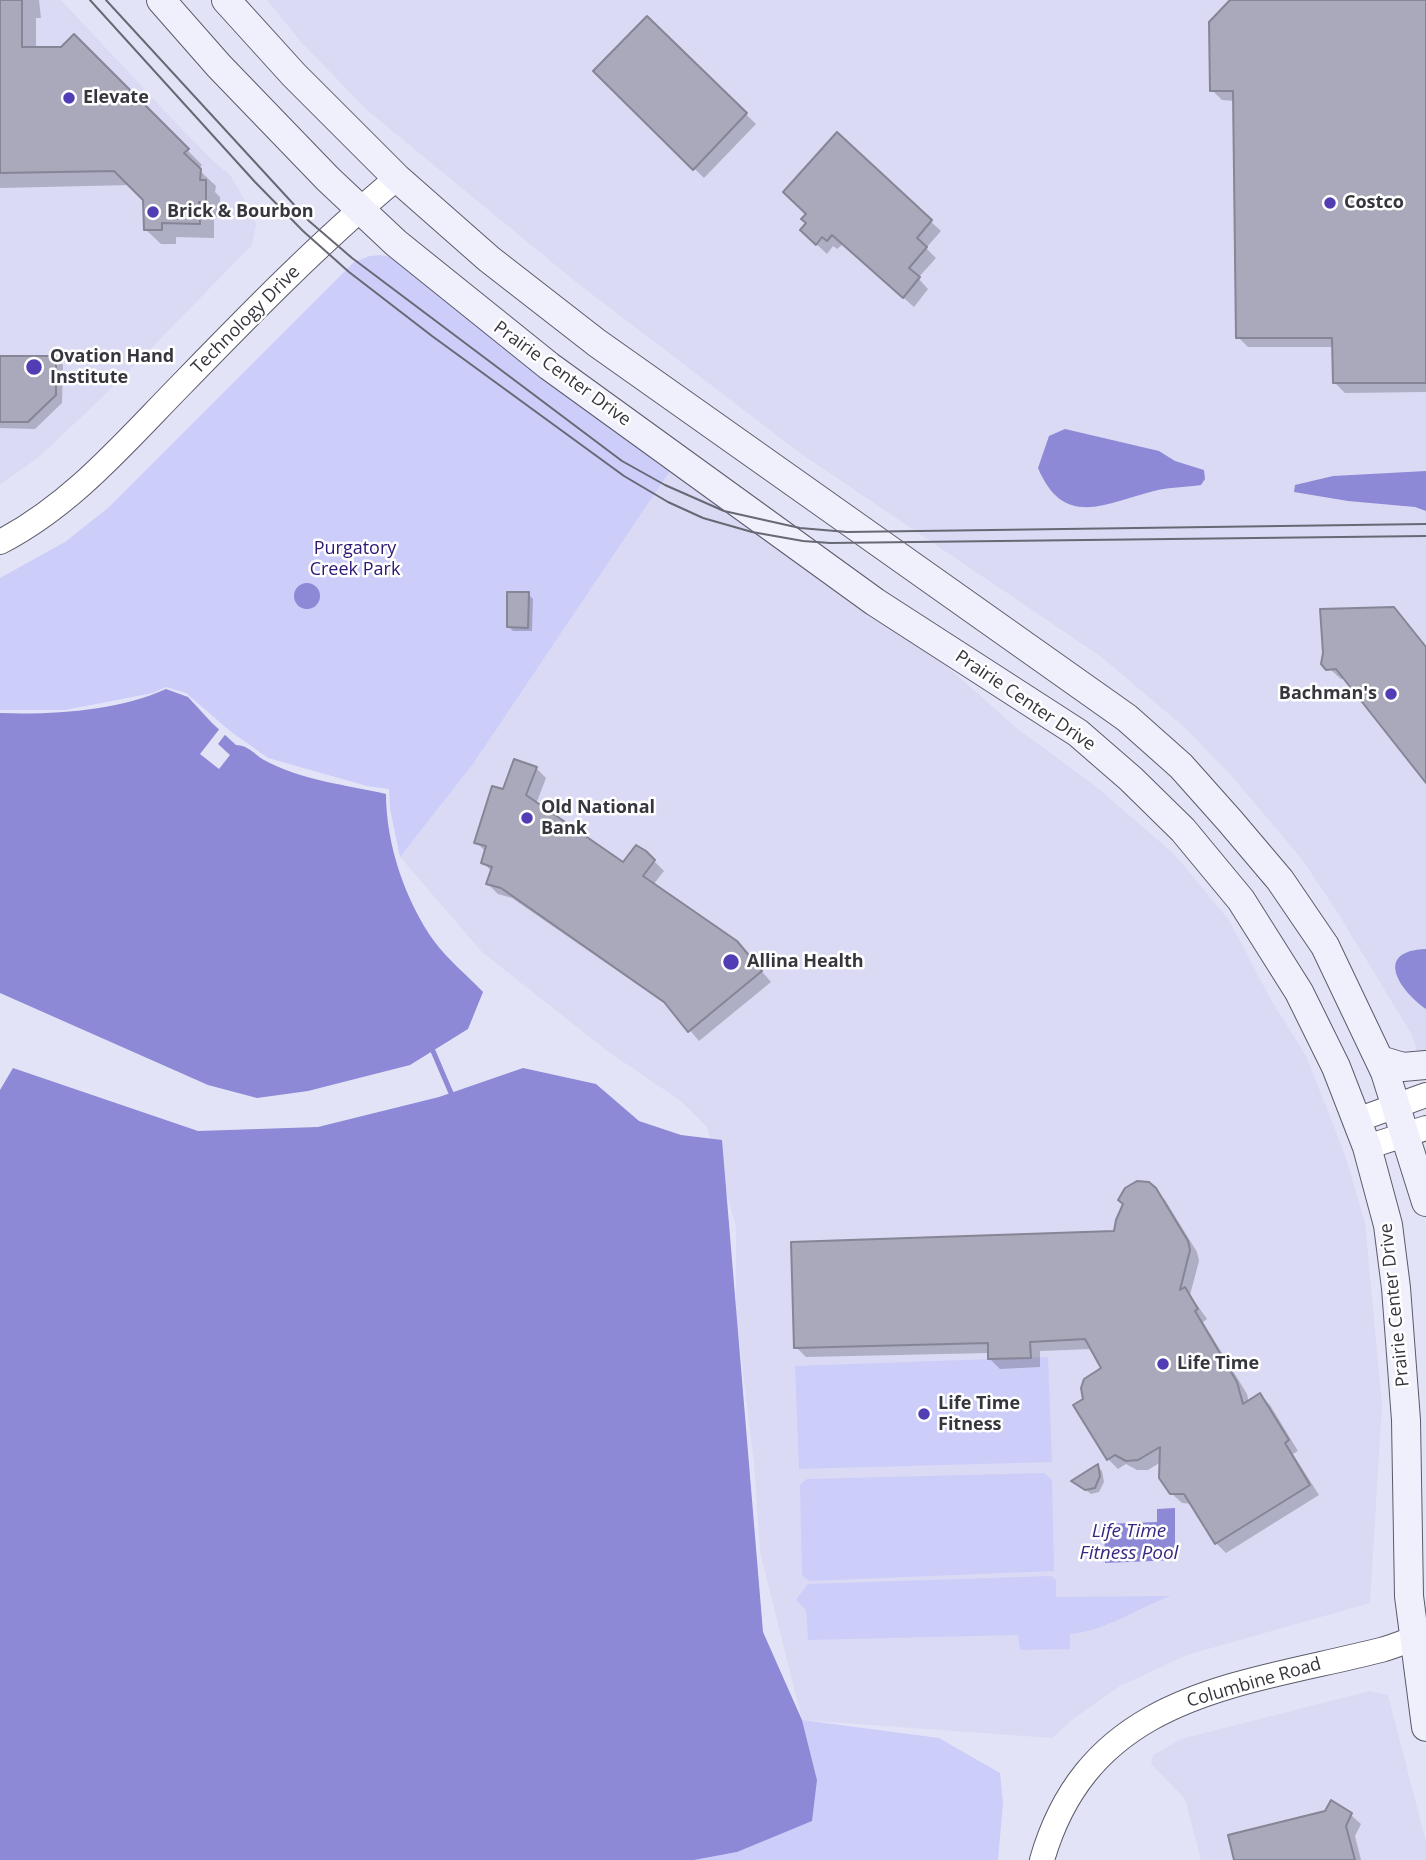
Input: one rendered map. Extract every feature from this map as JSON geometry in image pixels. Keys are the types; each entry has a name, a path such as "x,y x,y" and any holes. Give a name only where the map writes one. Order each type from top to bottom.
{"main road":[{"name":"Prairie Center Drive","path":"161,0 219,66 396,243 549,366 875,602 1078,733 1131,779 1183,830 1260,929 1311,1015 1336,1067 1367,1147 1388,1225 1398,1301 1406,1420 1409,1596 1420,1636 1418,1679 1426,1727"},
{"path":"226,0 294,75 397,178 489,259 597,343 1116,710 1181,766 1280,880 1325,946 1380,1060 1397,1105 1416,1131 1426,1202"},
{"path":"1380,1060 1403,1067 1426,1065"}],"street":[{"name":"Technology Drive","path":"0,542 34,523 79,488 281,284 397,178"},
{"path":"1357,1120 1426,1095"},
{"path":"1367,1147 1416,1131"},
{"name":"Columbine Road","path":"1042,1860 1059,1816 1077,1783 1118,1738 1144,1721 1220,1689 1385,1649 1420,1636"}],"shaded area":[{"path":"0,0 61,0 177,124 230,175 256,224 252,245 116,384 39,457 0,485"},
{"path":"267,0 1426,0 1426,1081 1412,1035 1301,858 1228,772 1182,725 1100,656 800,453 576,282 368,111 301,42"},
{"path":"672,468 943,663 1019,730 1098,788 1175,855 1229,920 1271,1000 1306,1056 1344,1152 1365,1222 1382,1405 1370,1603 1187,1655 1120,1686 1073,1719 1052,1738 802,1720 760,1552 754,1464 736,1315 736,1226 707,1127 682,1102 606,1050 482,952 400,857 473,764"},
{"path":"1370,1691 1388,1695 1426,1842 1426,1860 1201,1860 1185,1799 1151,1764 1153,1755 1181,1739"}],"green space":[{"name":"Purgatory Creek Park","path":"381,255 395,258 672,468 473,764 400,857 390,809 389,789 367,786 268,758 230,731 186,693 166,687 153,693 65,710 0,710 0,578 65,542 108,508 354,262"},
{"name":"Life Time Fitness","path":"1048,1357 1052,1462 799,1469 795,1366"},
{"name":"Life Time Fitness","path":"1044,1473 1052,1480 1054,1571 809,1581 802,1575 800,1485 807,1479"},
{"path":"1051,1576 1056,1580 1056,1597 1171,1596 1109,1624 1070,1634 1070,1649 1020,1650 1018,1635 808,1640 806,1610 796,1600 808,1584"},
{"path":"802,1720 939,1738 1000,1773 1003,1803 998,1860 694,1860 737,1852 817,1780"}],"water":[{"path":"1065,429 1159,451 1175,461 1204,470 1205,479 1201,485 1158,490 1106,505 1075,506 1061,500 1049,488 1038,468 1049,436"},
{"path":"1426,471 1426,511 1415,507 1348,501 1294,492 1295,485 1333,476"},
{"path":"307,583 316,587 320,596 316,605 307,609 298,605 294,596 298,587"},
{"path":"166,689 188,697 236,745 247,748 278,767 340,785 386,794 389,832 399,871 414,908 434,941 483,992 468,1029 410,1065 308,1091 257,1098 208,1085 0,993 0,713 41,713 106,707"},
{"path":"1426,949 1426,1009 1400,982 1396,964 1400,957 1410,951"},
{"path":"13,1068 198,1131 318,1127 439,1097 523,1068 596,1084 639,1121 681,1135 722,1140 763,1632 802,1720 817,1780 812,1821 737,1852 694,1860 0,1860 0,1090"},
{"name":"Life Time Fitness Pool","path":"1175,1508 1175,1560 1105,1563 1104,1524 1157,1522 1157,1509"}],"pier":[{"path":"221,727 227,732 218,744 230,755 219,769 200,754"}],"building":[{"name":"Elevate","path":"0,0 22,0 22,47 61,47 74,34 189,149 184,153 201,169 200,180 206,180 206,203 199,202 200,224 162,223 162,230 144,230 143,200 114,171 0,173"},
{"name":"Costco","path":"1230,0 1426,0 1426,383 1333,383 1332,338 1236,338 1233,91 1210,91 1209,22"},
{"path":"647,16 747,113 693,170 593,71"},
{"path":"837,132 932,220 917,238 927,247 909,268 920,277 903,298 832,235 827,241 822,237 816,245 800,230 806,223 801,219 806,214 783,192"},
{"path":"0,356 56,356 56,395 28,422 0,422"},
{"path":"507,592 529,592 528,628 507,627"},
{"name":"Bachman's","path":"1394,607 1426,647 1426,783 1336,669 1326,670 1321,664 1323,653 1320,609"},
{"path":"514,759 537,767 526,795 623,862 636,845 646,851 655,860 643,876 737,941 762,971 688,1032 664,1002 501,888 486,884 492,867 481,863 486,846 474,843 492,786 503,789"},
{"name":"Life Time","path":"1137,1181 1149,1182 1156,1188 1188,1241 1190,1250 1180,1290 1185,1287 1198,1309 1195,1311 1237,1382 1243,1404 1260,1393 1289,1440 1285,1443 1310,1485 1215,1544 1184,1494 1170,1494 1159,1478 1160,1447 1138,1460 1126,1461 1115,1455 1107,1460 1073,1405 1083,1399 1081,1388 1084,1379 1101,1368 1085,1339 1030,1342 1031,1358 988,1359 988,1343 794,1348 791,1242 1114,1231 1123,1204 1118,1200 1125,1188"},
{"path":"1098,1464 1100,1476 1095,1488 1085,1490 1071,1481"},
{"path":"1331,1800 1352,1813 1346,1826 1355,1860 1234,1860 1228,1835 1325,1811"}],"waterway":[{"path":"433,1051 451,1093"}],"tram line":[{"path":"90,0 255,182 303,231 349,272 624,476 668,502 703,518 752,532 830,543 1426,536"},
{"path":"106,0 309,221 352,258 622,461 665,485 724,511 800,528 847,532 1426,524"}],"place":[{"name":"Elevate","path":"69,98"},
{"name":"Costco","path":"1330,203"},
{"name":"Brick & Bourbon","path":"153,212"},
{"name":"Ovation Hand Institute","path":"34,367"},
{"name":"Bachman's","path":"1391,694"},
{"name":"Old National Bank","path":"527,818"},
{"name":"Allina Health","path":"731,962"},
{"name":"Life Time","path":"1163,1364"},
{"name":"Life Time Fitness","path":"924,1414"}]}
